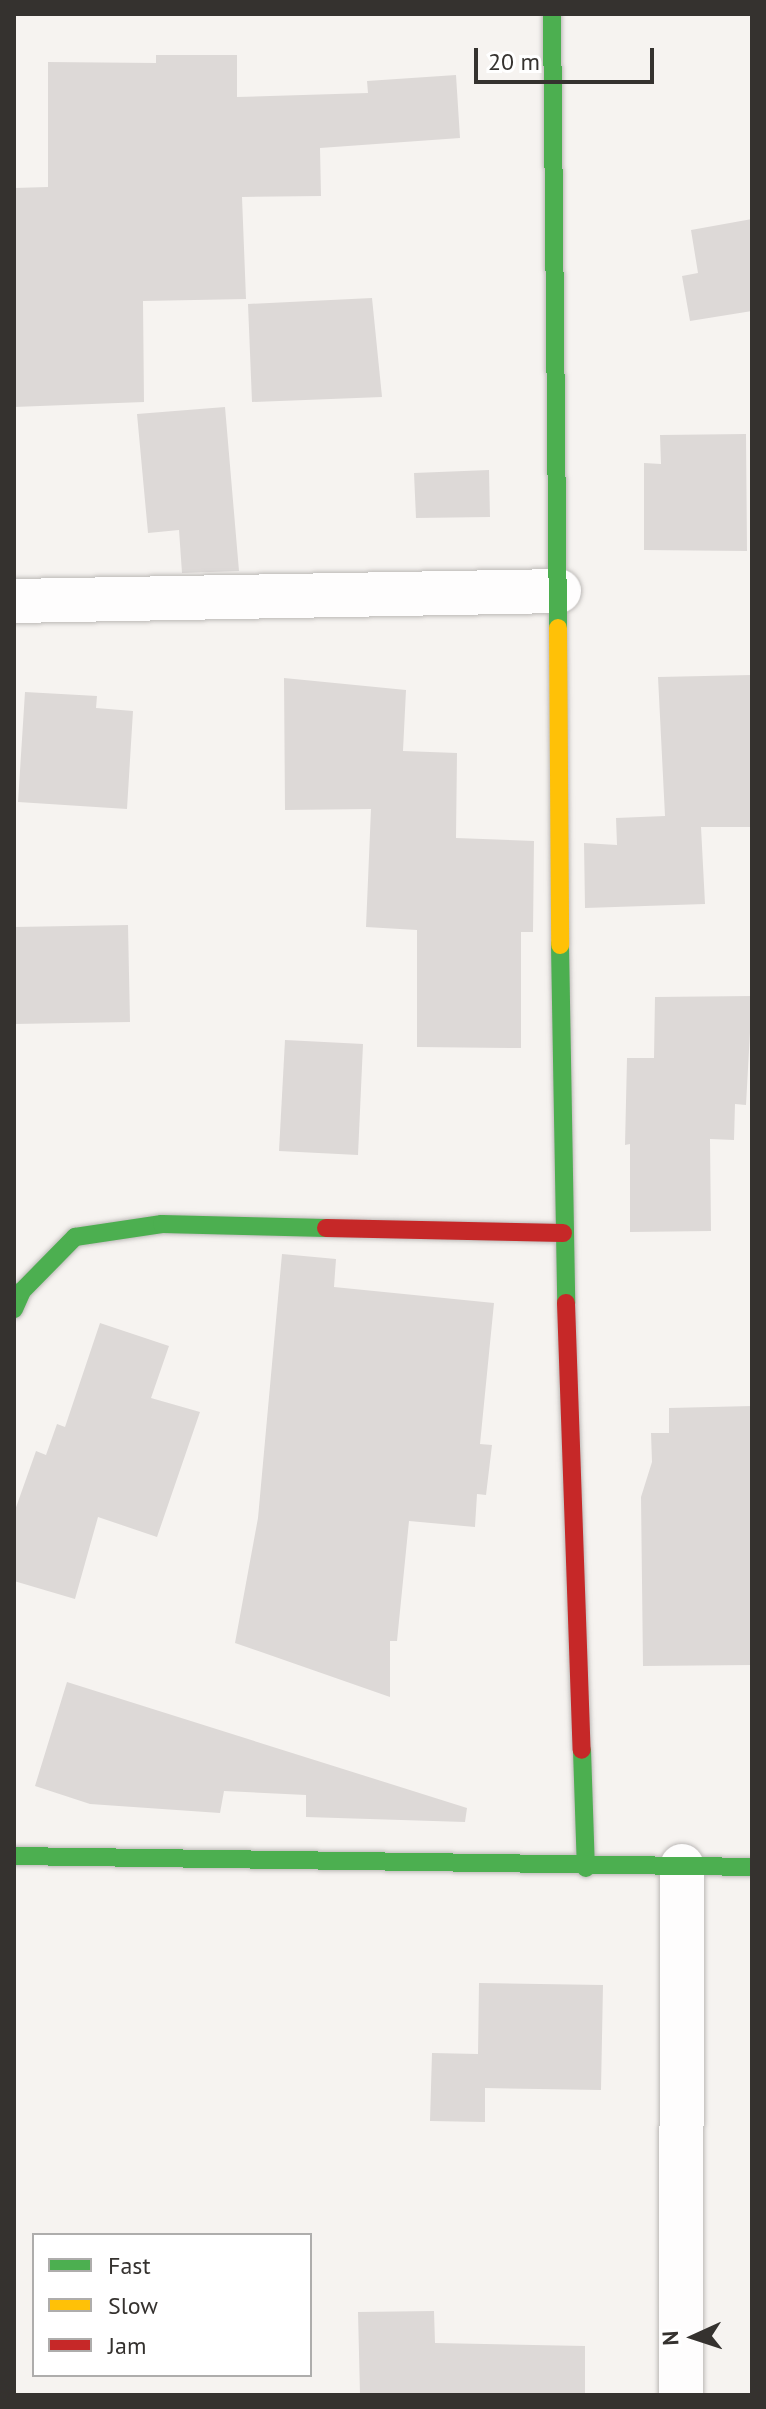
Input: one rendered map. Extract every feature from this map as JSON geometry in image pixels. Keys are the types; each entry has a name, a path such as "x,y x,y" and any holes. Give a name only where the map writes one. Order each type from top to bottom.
{"street":[{"path":"552,14 563,1233 586,1868"},
{"path":"14,601 559,591"},
{"path":"14,1309 22,1291 75,1237 162,1224 563,1233"},
{"path":"14,1856 586,1868 752,1867"},
{"path":"681,2395 682,1866"}],"building":[{"path":"156,55 237,55 237,97 368,93 367,81 456,75 460,138 320,148 321,196 242,197 246,299 143,301 144,402 14,407 14,188 48,187 48,62 156,63"},
{"path":"752,219 752,311 690,321 682,276 698,273 691,230"},
{"path":"372,298 382,397 252,402 248,304"},
{"path":"225,407 239,571 182,573 179,530 148,533 137,414"},
{"path":"746,434 747,551 644,550 644,463 661,464 660,435"},
{"path":"489,470 490,517 416,518 414,473"},
{"path":"751,675 752,827 701,827 705,904 585,908 584,843 617,845 616,818 665,816 658,677"},
{"path":"284,678 406,690 403,751 457,753 456,838 534,841 533,932 521,932 521,1048 417,1047 417,930 366,927 371,809 285,810"},
{"path":"25,692 97,696 96,708 133,711 127,809 18,802"},
{"path":"128,925 130,1022 14,1024 14,927"},
{"path":"752,996 746,1105 735,1104 734,1140 710,1139 711,1231 630,1232 630,1144 625,1145 627,1058 654,1058 655,997"},
{"path":"285,1040 363,1044 358,1155 279,1151"},
{"path":"282,1254 336,1259 334,1287 494,1303 480,1444 492,1445 486,1495 477,1494 475,1527 409,1521 397,1641 390,1641 390,1697 235,1643 258,1518"},
{"path":"100,1323 169,1346 151,1398 200,1412 157,1537 98,1517 75,1599 14,1581 14,1513 36,1451 46,1455 57,1424 65,1427"},
{"path":"752,1406 752,1665 643,1666 641,1497 652,1462 651,1433 669,1433 669,1408"},
{"path":"67,1682 467,1808 465,1822 306,1817 306,1795 224,1791 220,1813 90,1804 35,1786"},
{"path":"479,1983 603,1985 601,2090 485,2088 485,2122 430,2121 432,2053 478,2054"},
{"path":"434,2311 435,2343 585,2346 585,2395 360,2395 358,2312"}],"traffic: fast":[{"path":"552,14 558,628"},
{"path":"560,945 566,1303"},
{"path":"14,1309 22,1291 75,1237 162,1224 326,1228"},
{"path":"582,1750 586,1868"},
{"path":"14,1856 752,1867"}],"traffic: slow":[{"path":"558,628 560,945"}],"traffic: jam":[{"path":"326,1228 563,1233"},
{"path":"566,1303 582,1750"}]}
